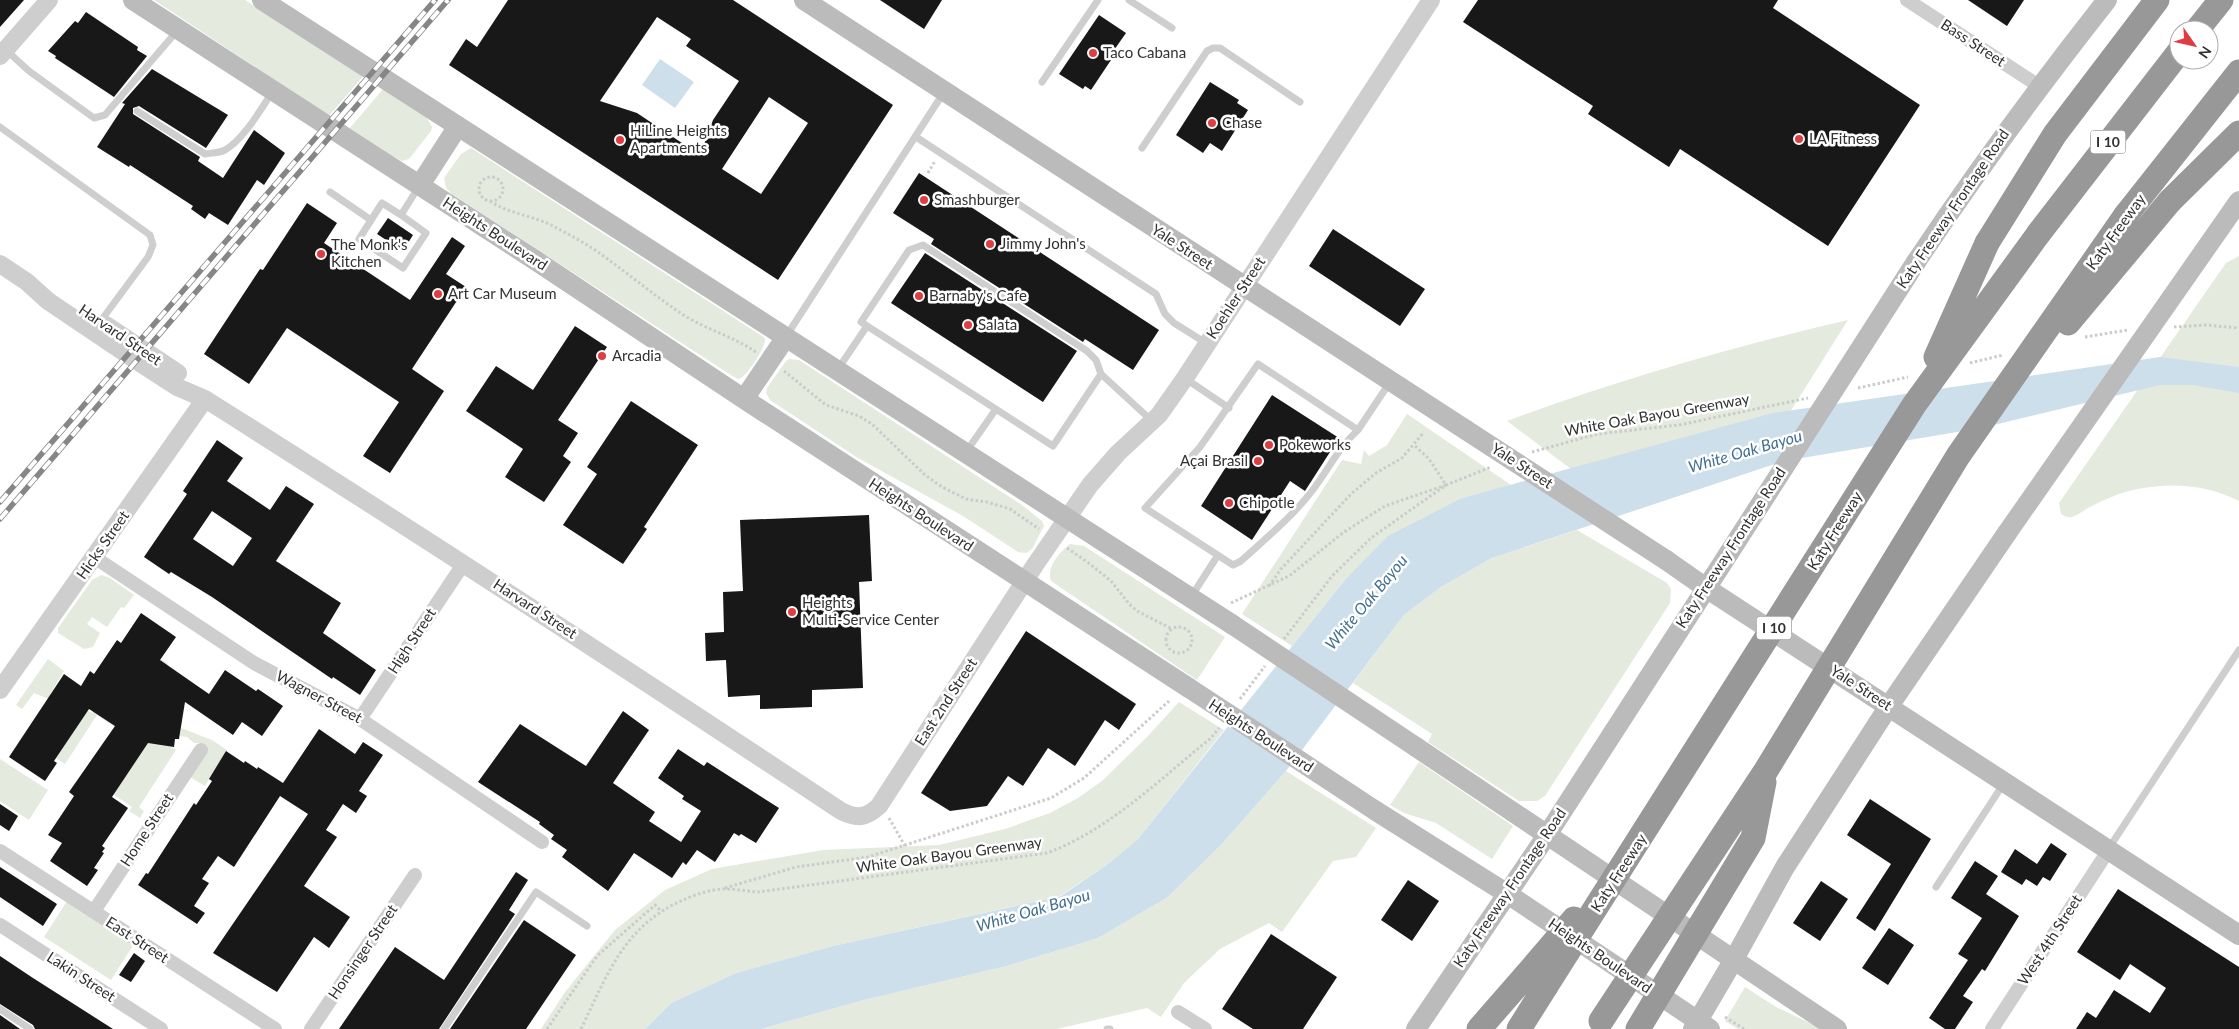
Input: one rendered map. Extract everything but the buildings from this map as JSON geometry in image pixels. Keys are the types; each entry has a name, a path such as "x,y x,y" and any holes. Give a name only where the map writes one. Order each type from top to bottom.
{"highway":[{"path":"1914,405 1987,244 2055,134 2157,0"},
{"path":"2204,20 2221,0"},
{"name":"Katy Freeway","path":"1537,980 1633,850 1914,405 2039,233 2169,65"},
{"name":"Katy Freeway","path":"1598,1025 1765,772 1958,456 2126,215 2239,72"},
{"path":"1958,456 2170,201 2239,133"},
{"path":"1638,1029 1753,838 1765,772"},
{"path":"1479,1029 1537,980"},
{"path":"1518,1029 1537,980"}],"main road":[{"name":"Heights Boulevard","path":"133,0 420,185 1024,582 1706,1024"},
{"path":"262,0 1191,597 1734,962 1837,1029"},
{"name":"Yale Street","path":"804,0 2239,935"},
{"name":"Katy Freeway Frontage Road","path":"1416,1029 1506,893 1547,836 1916,262 1976,173 2039,86 2107,0"},
{"path":"420,185 458,126"},
{"path":"1706,1024 1734,962 1785,867 1889,706 2007,532 2239,201"},
{"path":"744,399 786,336"}],"street":[{"path":"3,53 49,0"},
{"name":"Koehler Street","path":"1024,582 1090,485 1118,453 1152,421 1185,378 1431,0"},
{"name":"Bass Street","path":"1907,0 2039,86"},
{"name":"Harvard Street","path":"0,264 27,282 48,301 177,387 205,399 464,563 651,684 841,811 852,817 862,816"},
{"name":"Harvard Street","path":"27,282 55,291 183,377 205,399"},
{"name":"Hicks Street","path":"0,690 205,399"},
{"name":"Wagner Street","path":"94,557 254,663 360,719 542,842"},
{"name":"High Street","path":"360,719 464,563"},
{"name":"East 2nd Street","path":"862,816 870,815 879,806 1024,582"},
{"name":"Home Street","path":"94,911 201,750"},
{"name":"East Street","path":"0,850 275,1029"},
{"name":"West 4th Street","path":"1992,1029 2108,850"},
{"name":"Honsinger Street","path":"310,1029 415,875"},
{"name":"Lakin Street","path":"0,925 161,1029"},
{"path":"1178,1012 1204,1029"}],"lane":[{"path":"1042,82 1098,0"},
{"path":"1129,0 1172,28"},
{"path":"3,53 94,118 105,115 178,29"},
{"path":"1142,148 1207,51 1213,48 1220,48 1300,102"},
{"path":"137,111 205,154 218,153 226,149 249,126 273,91"},
{"path":"786,336 944,92"},
{"path":"0,127 150,235 153,245 148,257 100,322"},
{"path":"916,137 1156,294 1165,314 1174,323 1207,344"},
{"path":"401,216 420,185"},
{"path":"330,192 371,220"},
{"path":"382,203 401,216 426,233 403,268 359,239 382,203"},
{"path":"1101,374 1053,446 861,322 909,250 922,245 1088,351 1096,360 1101,374 1152,421"},
{"path":"837,370 867,326"},
{"path":"1358,430 1258,364 1200,448 1145,508 1233,565 1241,561 1290,515 1312,491 1344,443 1358,430 1390,381"},
{"path":"1185,378 1229,408"},
{"path":"966,452 996,409"},
{"path":"1191,597 1218,555"},
{"path":"2108,850 2239,650"},
{"path":"1936,887 2005,782"},
{"path":"444,1029 536,892 586,926"},
{"path":"0,1009 30,1029"}],"path":[{"path":"928,173 936,161"},
{"path":"490,201 499,198 503,190 500,181 492,176 483,180 478,188 482,197 496,205 528,215 572,237 600,254 644,288 687,317 738,341 769,361 826,405 859,416 872,424 925,476 942,487 966,499 1010,509 1101,572 1137,611 1172,629 1182,626 1190,632 1193,642 1188,651 1177,654 1168,648 1166,638 1172,629"},
{"path":"2170,328 2206,325 2239,328"},
{"path":"2078,338 2115,330 2133,330"},
{"path":"1965,364 2012,353"},
{"path":"1851,389 1908,377"},
{"name":"White Oak Bayou Greenway","path":"1529,453 1597,434 1679,425 1813,397"},
{"path":"1269,586 1281,569 1351,494 1376,473 1402,458 1424,432"},
{"path":"1414,445 1429,459 1446,485"},
{"path":"1227,621 1230,603 1289,576 1344,532 1385,506 1494,466"},
{"path":"1284,640 1332,576 1358,548 1446,485"},
{"path":"1235,707 1267,662"},
{"path":"722,888 796,867 868,857 1050,798 1084,778 1169,701"},
{"name":"White Oak Bayou Greenway","path":"581,1029 618,954 638,930 662,911 689,897 722,888 758,892 1047,853 1066,846 1100,827 1210,738 1224,722"},
{"path":"879,806 896,827 905,846"},
{"path":"547,1029 597,956 655,905 662,911"},
{"path":"1706,1024 1744,1029"}],"shaded area":[{"path":"154,0 245,0 363,76 329,116"},
{"path":"383,89 427,118 432,127 431,131 409,159 402,161 394,157 350,128"},
{"path":"471,148 765,338 760,354 751,367 739,379 734,377 452,194 446,188 444,178 461,154"},
{"path":"2239,256 2239,501 2203,488 2164,486 2138,489 2120,494 2089,507 2072,517 2061,514 2059,503 2226,263"},
{"path":"1848,320 1790,412 1772,413 1571,469 1507,421 1676,365"},
{"path":"789,359 799,360 1022,505 1042,521 1044,526 1032,549 1026,553 1018,552 963,516 858,458 770,400 766,393 767,388"},
{"path":"1407,414 1511,485 1462,498 1344,581 1292,646 1242,614 1342,460 1361,464 1364,450 1369,456 1387,445"},
{"path":"1577,530 1667,583 1671,589 1670,603 1545,796 1537,801 1519,801 1428,742 1432,734 1353,683 1404,615 1441,587 1492,558"},
{"path":"1070,544 1084,546 1225,637 1197,680 1051,581 1050,570 1052,565 1062,551"},
{"path":"101,575 110,578 134,595 124,608 121,607 107,627 92,617 87,624 100,633 93,647 84,649 58,633 58,628 92,580"},
{"path":"48,659 64,671 50,694 69,707 73,701 92,713 98,704 158,663 161,659 168,664 142,701 116,728 97,715 65,764 56,758 79,723 54,701 34,693 22,709 16,705"},
{"path":"1179,702 1224,730 1138,839 1108,864 1060,896 833,946 736,973 671,1003 645,1029 541,1029 565,992 615,930 665,890 712,869 823,850 939,845 1005,829 1050,813 1078,798 1102,781 1147,737"},
{"path":"181,728 212,740 227,750 205,786 190,777 206,751 199,743 194,743 187,737 180,736"},
{"path":"142,742 167,745 176,750 139,807 144,811 140,818 129,811 132,807 113,794 147,745"},
{"path":"0,759 48,790 29,820 0,801"},
{"path":"1419,762 1513,826 1492,859 1436,823 1404,813 1390,805"},
{"path":"1286,771 1376,828 1356,857 1333,861 1282,932 1269,923 1220,949 1184,983 1161,1017 1147,1008 1057,1029 761,1029 860,1001 1007,966 1098,938 1168,897 1222,844"},
{"path":"67,901 134,944 111,980 44,937"},
{"path":"1745,987 1776,1007 1823,1029 1738,1029 1725,1021"}],"water":[{"path":"660,59 694,82 675,108 642,85"},
{"name":"White Oak Bayou","path":"2160,357 2239,367 2239,393 2192,385 2160,385 1981,428 1784,461 1492,558 1441,587 1404,615 1286,771 1222,844 1168,897 1098,938 1007,966 860,1001 761,1029 645,1029 671,1003 736,973 833,946 1061,896 1108,864 1138,839 1344,581 1388,536 1462,498 1772,413"}],"railway":[{"path":"0,502 435,0"},
{"path":"0,519 448,0"}],"place":[{"name":"Taco Cabana","path":"1093,53"},
{"name":"Chase","path":"1212,123"},
{"name":"LA Fitness","path":"1799,139"},
{"name":"HiLine Heights Apartments","path":"620,140"},
{"name":"Smashburger","path":"924,200"},
{"name":"Jimmy John's","path":"990,244"},
{"name":"The Monk's Kitchen","path":"321,254"},
{"name":"Art Car Museum","path":"438,294"},
{"name":"Barnaby's Cafe","path":"919,296"},
{"name":"Salata","path":"968,325"},
{"name":"Arcadia","path":"602,356"},
{"name":"Pokeworks","path":"1269,445"},
{"name":"Açai Brasil","path":"1258,461"},
{"name":"Chipotle","path":"1229,503"},
{"name":"Heights Multi-Service Center","path":"792,612"}]}
